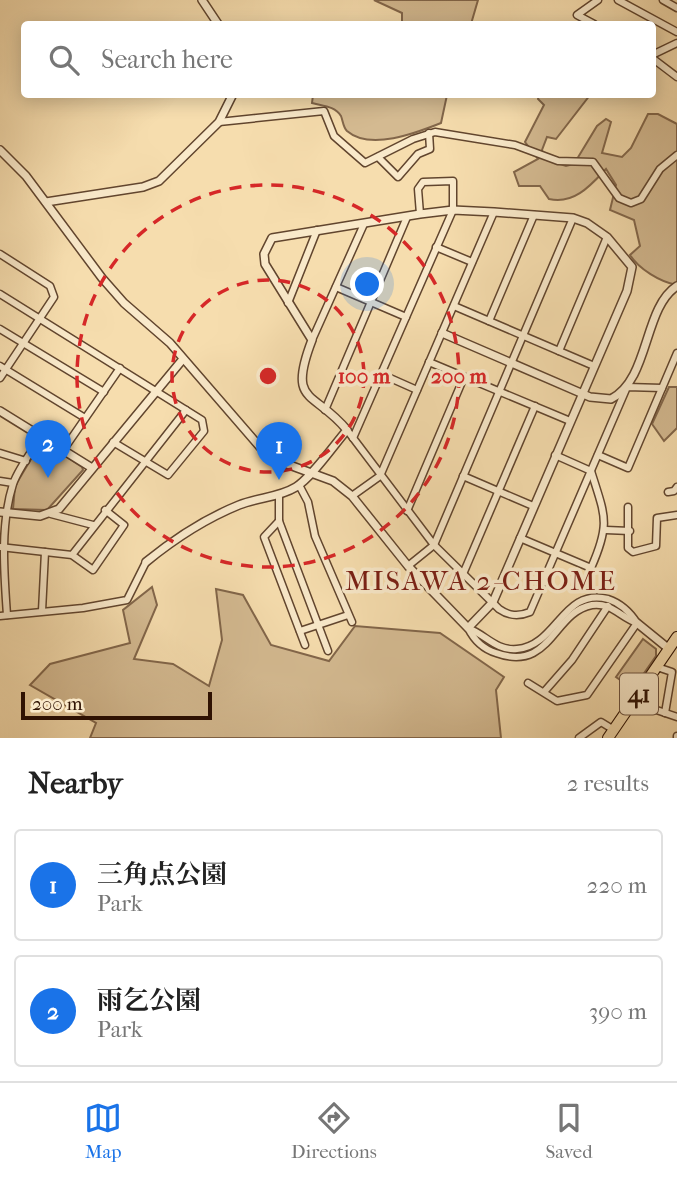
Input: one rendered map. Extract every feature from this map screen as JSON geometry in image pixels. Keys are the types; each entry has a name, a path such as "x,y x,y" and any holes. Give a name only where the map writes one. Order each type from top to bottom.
{"main road":[{"name":"41","path":"611,734 677,639"}],"street":[{"path":"202,0 216,21"},
{"path":"588,21 577,15 598,0"},
{"path":"618,0 677,32"},
{"path":"663,0 677,8"},
{"path":"656,54 677,43"},
{"path":"656,59 677,77"},
{"path":"46,202 143,187 159,181 219,122 231,98"},
{"path":"219,122 324,111 334,136 365,163 429,133 515,145 558,161 593,162 619,198 631,203 641,199 660,169 677,155"},
{"path":"378,158 398,177 418,154 430,149 429,133"},
{"path":"0,150 15,162 102,278 183,359 260,447 284,463 333,481 352,496 408,566 468,628 496,646 518,649 528,647 546,634 568,608 589,598 611,600 631,614 637,622"},
{"path":"353,438 453,210 453,181 423,182 418,189 420,214"},
{"path":"312,340 265,264 267,245 272,238 453,210 573,218 599,229 632,268 594,366 493,602 468,628"},
{"path":"352,496 380,476 494,212"},
{"path":"489,321 534,215"},
{"path":"325,410 407,217"},
{"path":"408,566 434,545 573,218"},
{"path":"364,224 312,340 300,377 312,401 347,430 434,545 506,614 515,616 530,612 661,306 668,293 677,286"},
{"path":"288,303 317,230"},
{"path":"559,351 607,237"},
{"path":"436,247 472,262"},
{"path":"0,254 50,286 54,298 3,368 0,378"},
{"path":"336,287 406,317"},
{"path":"0,294 202,420 204,431 168,475 113,442"},
{"path":"454,306 594,366"},
{"path":"0,329 104,392"},
{"path":"442,333 600,400 611,399 627,387 662,388"},
{"path":"598,455 628,468 677,353"},
{"path":"51,514 183,359"},
{"path":"429,362 570,421"},
{"path":"3,368 85,418"},
{"path":"64,449 120,368"},
{"path":"381,374 417,390"},
{"path":"407,511 464,377"},
{"path":"463,574 535,406"},
{"path":"72,555 93,524 186,410"},
{"path":"0,411 92,468"},
{"path":"42,436 13,483 4,512 1,547 4,615 83,608 127,600 146,562 163,549 240,504 279,496 299,485 347,430"},
{"path":"0,453 26,461"},
{"path":"520,538 591,568 606,530 606,517 591,471 555,455"},
{"path":"463,476 533,506"},
{"path":"0,481 13,483"},
{"path":"299,485 308,502 315,537 350,619 300,631"},
{"path":"668,492 677,487"},
{"path":"279,496 279,521 328,651"},
{"path":"628,507 628,548 633,552 656,546 657,518 677,514"},
{"path":"1,547 72,555 93,570 124,525 105,510"},
{"path":"4,512 40,516 51,514 93,524"},
{"path":"279,521 264,537 305,645"},
{"path":"606,530 630,531"},
{"path":"42,611 45,552"},
{"path":"468,628 473,637 492,652 518,657 542,648 580,609 599,605 608,606 637,622 669,649"},
{"path":"544,692 572,660 608,606"},
{"path":"528,682 557,701 587,695 637,622"},
{"path":"657,667 672,673 665,713"},
{"path":"633,702 677,717"},
{"path":"579,738 601,722 611,734"}],"shaded area":[{"path":"374,0 478,0 472,21 402,21 402,13"},
{"path":"313,98 446,98 441,123 406,135 380,140 357,137 347,131 341,116 335,110 312,103"},
{"path":"588,98 556,139 547,137 542,150 545,159 566,166 574,164 597,126 606,119 611,122 602,153 622,157 631,148 648,114 658,114 677,124 677,285 651,274 630,255 640,246 634,220 610,210 616,185 606,169 581,192 566,199 549,199 540,186 519,186 514,172 538,159 525,142 544,105 538,99"},
{"path":"669,387 677,387 677,428 664,441 652,424"},
{"path":"45,443 83,470 47,510 13,509 15,486 40,444"},
{"path":"152,587 157,605 134,659 173,664 209,686 222,640 216,589 243,595 271,645 329,661 355,626 440,633 504,677 496,690 501,738 90,738 96,723 30,685 50,664 130,643 123,610"},
{"path":"643,639 656,649 656,656 633,689 616,677"}],"place":[{"name":"雨乞公園","path":"48,478"},
{"name":"三角点公園","path":"279,480"}],"district":[{"name":"MISAWA 2-CHOME","path":"481,580"}]}
